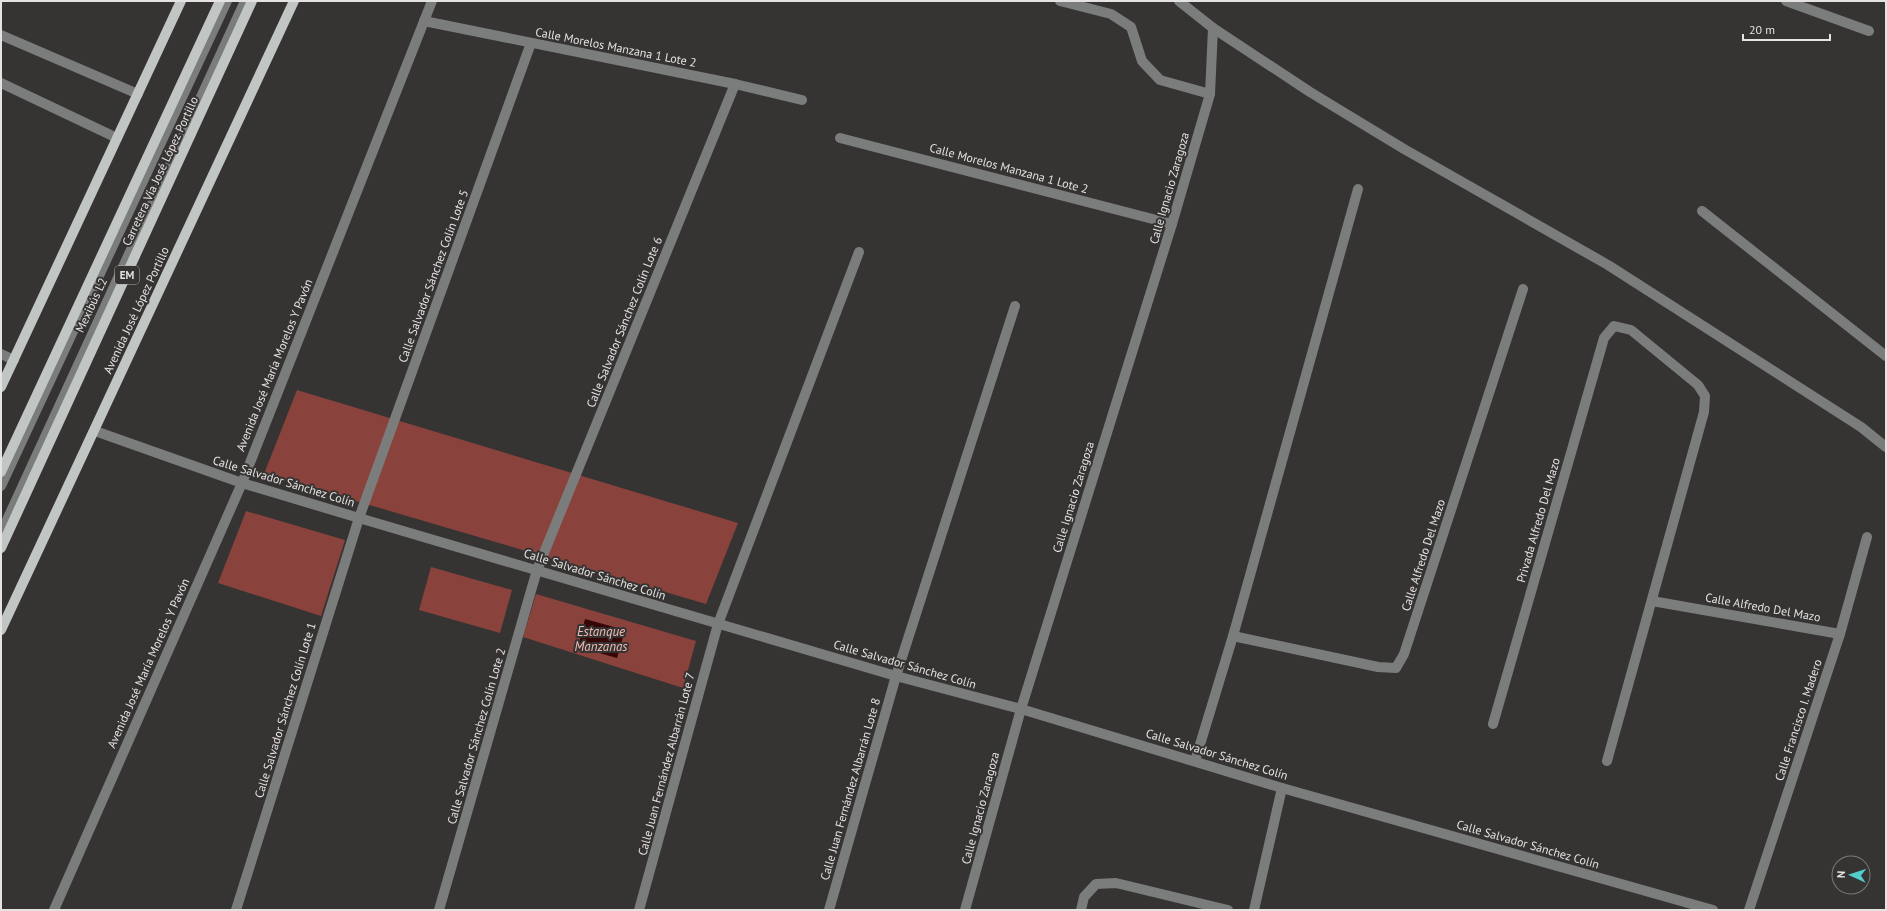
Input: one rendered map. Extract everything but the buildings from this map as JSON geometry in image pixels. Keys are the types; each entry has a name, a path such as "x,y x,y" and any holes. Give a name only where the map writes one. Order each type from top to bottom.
{"main road":[{"name":"Carretera Vía José López Portillo","path":"1,472 220,1"},
{"name":"Carretera Vía José López Portillo","path":"1,548 252,1"},
{"name":"Avenida José López Portillo","path":"1,630 294,1"},
{"path":"1,387 138,94 178,3"}],"street":[{"name":"Mexibús L2","path":"1,486 227,1"},
{"name":"Mexibús L2","path":"1,533 245,1"},
{"name":"Avenida José María Morelos Y Pavón","path":"54,910 242,483 432,1"},
{"path":"1060,1 1111,14 1131,27 1142,61 1160,80 1210,94"},
{"path":"1179,1 1213,28 1310,92 1404,149 1608,265 1861,428 1886,447"},
{"path":"1786,1 1869,31"},
{"name":"Calle Morelos Manzana 1 Lote 2","path":"424,21 735,84 802,100"},
{"name":"Calle Ignacio Zaragoza","path":"965,910 1021,709 1172,224 1210,94 1213,28"},
{"path":"1,35 138,94"},
{"name":"Calle Salvador Sánchez Colín Lote 5","path":"359,518 531,43"},
{"path":"1,83 117,138"},
{"name":"Calle Salvador Sánchez Colín Lote 6","path":"537,570 735,84"},
{"name":"Calle Morelos Manzana 1 Lote 2","path":"840,138 1172,224"},
{"path":"1195,761 1233,636 1358,189"},
{"path":"1702,211 1886,356"},
{"name":"Calle Juan Fernández Albarrán Lote 7","path":"639,910 718,624 859,252"},
{"name":"Calle Alfredo Del Mazo","path":"1233,636 1378,667 1396,668 1404,654 1523,289"},
{"name":"Calle Juan Fernández Albarrán Lote 8","path":"829,910 896,676 1015,306"},
{"name":"Privada Alfredo Del Mazo","path":"1493,724 1604,338 1614,326 1631,330 1698,385 1705,396 1704,412 1652,600"},
{"path":"1,354 14,360"},
{"name":"Calle Salvador Sánchez Colín","path":"95,431 242,483 359,518 896,676 1021,709 1282,788 1713,910"},
{"name":"Calle Salvador Sánchez Colín Lote 1","path":"236,910 359,518"},
{"name":"Calle Francisco I. Madero","path":"1749,910 1840,634 1867,537"},
{"name":"Calle Salvador Sánchez Colín Lote 2","path":"439,910 537,570"},
{"path":"1607,761 1652,600"},
{"name":"Calle Alfredo Del Mazo","path":"1652,600 1840,634"},
{"path":"1254,910 1282,788"},
{"path":"1081,910 1084,897 1096,884 1116,883 1228,910"}],"shaded area":[{"path":"297,390 738,523 706,604 264,474"},
{"path":"246,511 345,540 321,616 218,583"},
{"path":"431,567 512,590 500,633 419,610"},
{"path":"536,594 696,641 683,688 523,637"}],"water":[{"name":"Estanque Manzanas","path":"585,619 625,630 617,658 578,647"}]}
